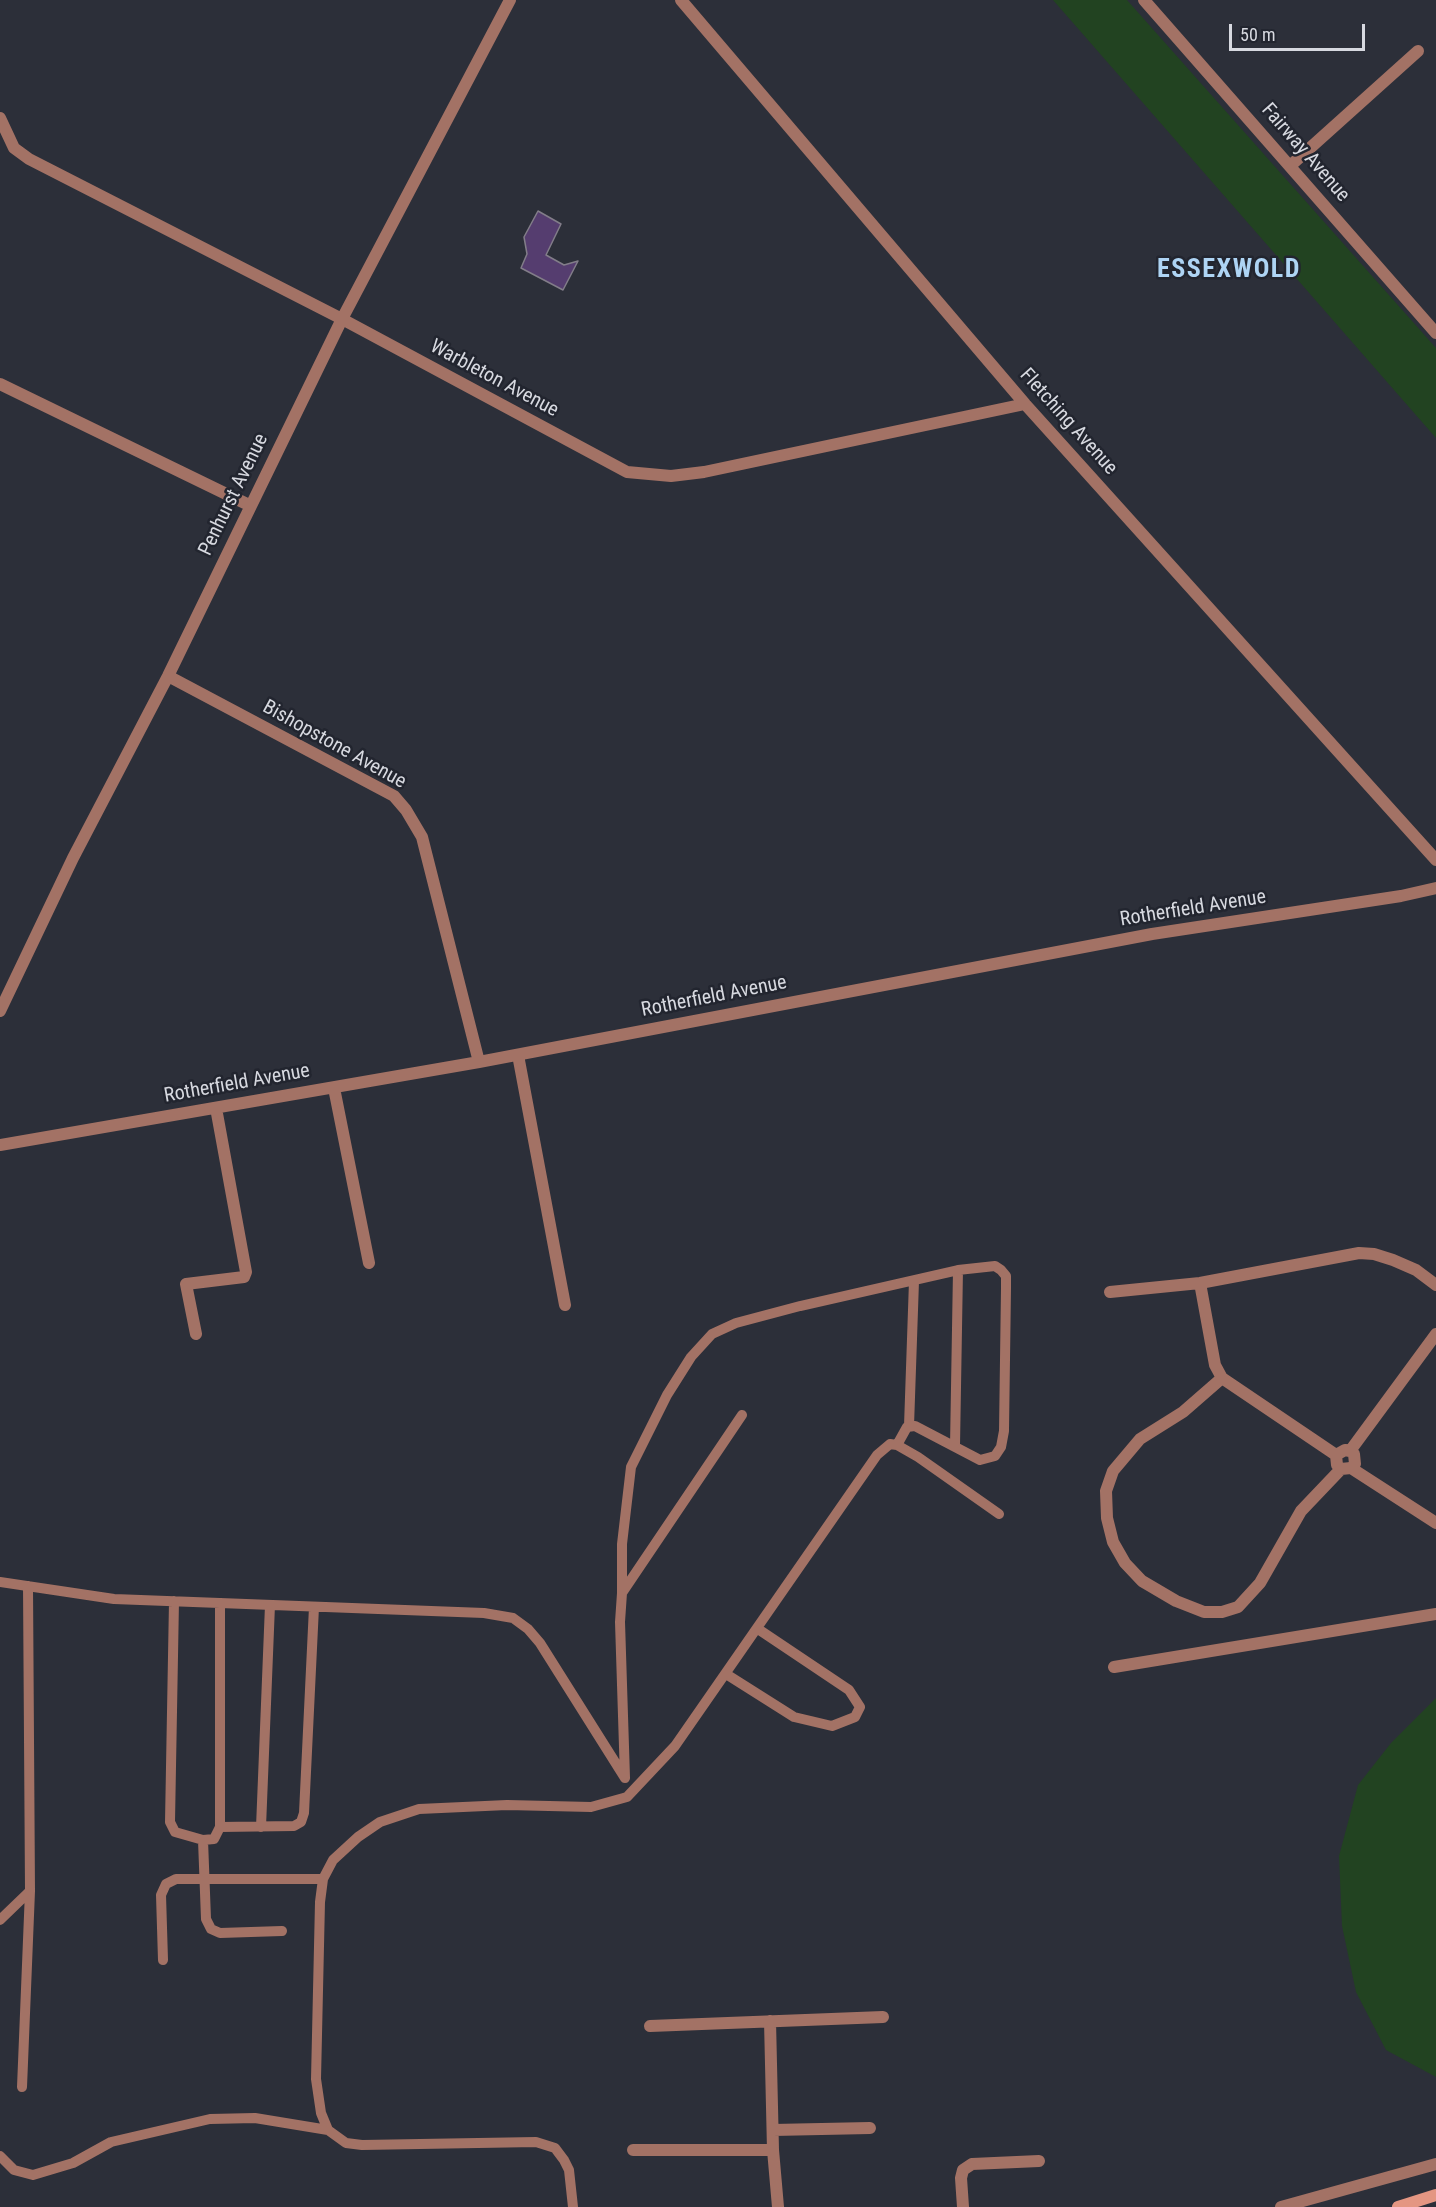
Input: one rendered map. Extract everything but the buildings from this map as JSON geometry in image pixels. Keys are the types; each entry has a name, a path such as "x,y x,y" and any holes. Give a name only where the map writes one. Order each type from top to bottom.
{"main road":[{"path":"1398,2207 1436,2195"}],"street":[{"name":"Penhurst Avenue","path":"0,1011 73,858 168,676 342,319 510,0"},
{"name":"Fletching Avenue","path":"681,0 1024,404 1436,860"},
{"name":"Fairway Avenue","path":"1144,0 1436,333"},
{"path":"1290,166 1418,51"},
{"name":"Warbleton Avenue","path":"0,118 14,148 29,159 342,319 627,472 644,475 704,472 1024,404"},
{"path":"0,384 251,506"},
{"name":"Bishopstone Avenue","path":"168,676 394,796 406,810 422,837 479,1062"},
{"name":"Rotherfield Avenue","path":"0,1145 518,1055 1152,934 1401,896 1436,888"},
{"path":"518,1055 565,1305"},
{"path":"333,1088 369,1263"},
{"path":"195,1334 186,1284 244,1276 246,1272 216,1108"},
{"path":"1110,1292 1200,1283 1359,1253 1374,1254 1393,1260 1416,1270 1436,1285"},
{"path":"1200,1283 1215,1365 1222,1378 1336,1455"},
{"path":"1350,1451 1436,1334"},
{"path":"1222,1378 1183,1412 1140,1439 1113,1471 1106,1491 1107,1518 1113,1542 1125,1563 1142,1581 1176,1602 1204,1612 1222,1612 1238,1607 1260,1583 1293,1521 1356,1459 1350,1451 1345,1449 1336,1455"},
{"path":"1336,1455 1337,1465 1436,1523"},
{"path":"1114,1667 1436,1614"},
{"path":"650,2026 883,2017"},
{"path":"770,2021 773,2150 778,2207"},
{"path":"773,2130 870,2128"},
{"path":"633,2151 773,2150"},
{"path":"963,2207 961,2178 963,2170 972,2164 1039,2162"},
{"path":"1281,2207 1436,2164"}],"lane":[{"path":"627,1797 620,1622 622,1544 631,1467 644,1436 691,1357 712,1334 736,1323 958,1270 995,1266 1006,1276 1004,1431 1001,1447 988,1460 980,1460 915,1426 909,1426"},
{"path":"955,1446 958,1270"},
{"path":"897,1445 909,1426 914,1281"},
{"path":"622,1593 742,1415"},
{"path":"328,2130 321,2113 316,2079 320,1902 323,1879 333,1860 358,1837 380,1822 419,1809 507,1805 591,1807 627,1797 675,1746 878,1455 890,1444 897,1445 999,1514"},
{"path":"0,1581 114,1599 484,1613 513,1618 528,1629 540,1643 625,1778"},
{"path":"22,2087 30,1892 28,1586"},
{"path":"174,1601 170,1822 175,1832 203,1839 214,1839 220,1827 220,1603"},
{"path":"261,1827 270,1605"},
{"path":"220,1827 294,1826 301,1822 304,1813 314,1607"},
{"path":"726,1674 794,1717 832,1726 855,1717 860,1707 849,1690 758,1629"},
{"path":"203,1839 206,1919 211,1929 220,1933 282,1931"},
{"path":"163,1960 161,1895 166,1884 176,1879 204,1878 323,1879"},
{"path":"0,1920 30,1892"},
{"path":"0,2156 15,2170 33,2175 73,2163 111,2142 210,2119 255,2118 328,2130 346,2143 362,2145 536,2142 555,2148 564,2160 569,2170 573,2207"}],"green space":[{"path":"1053,0 1127,0 1436,348 1436,438"},
{"path":"1436,1698 1436,2077 1386,2050 1356,1992 1342,1926 1339,1856 1358,1785 1391,1743"}],"district":[{"name":"ESSEXWOLD","path":"1229,270"}]}
